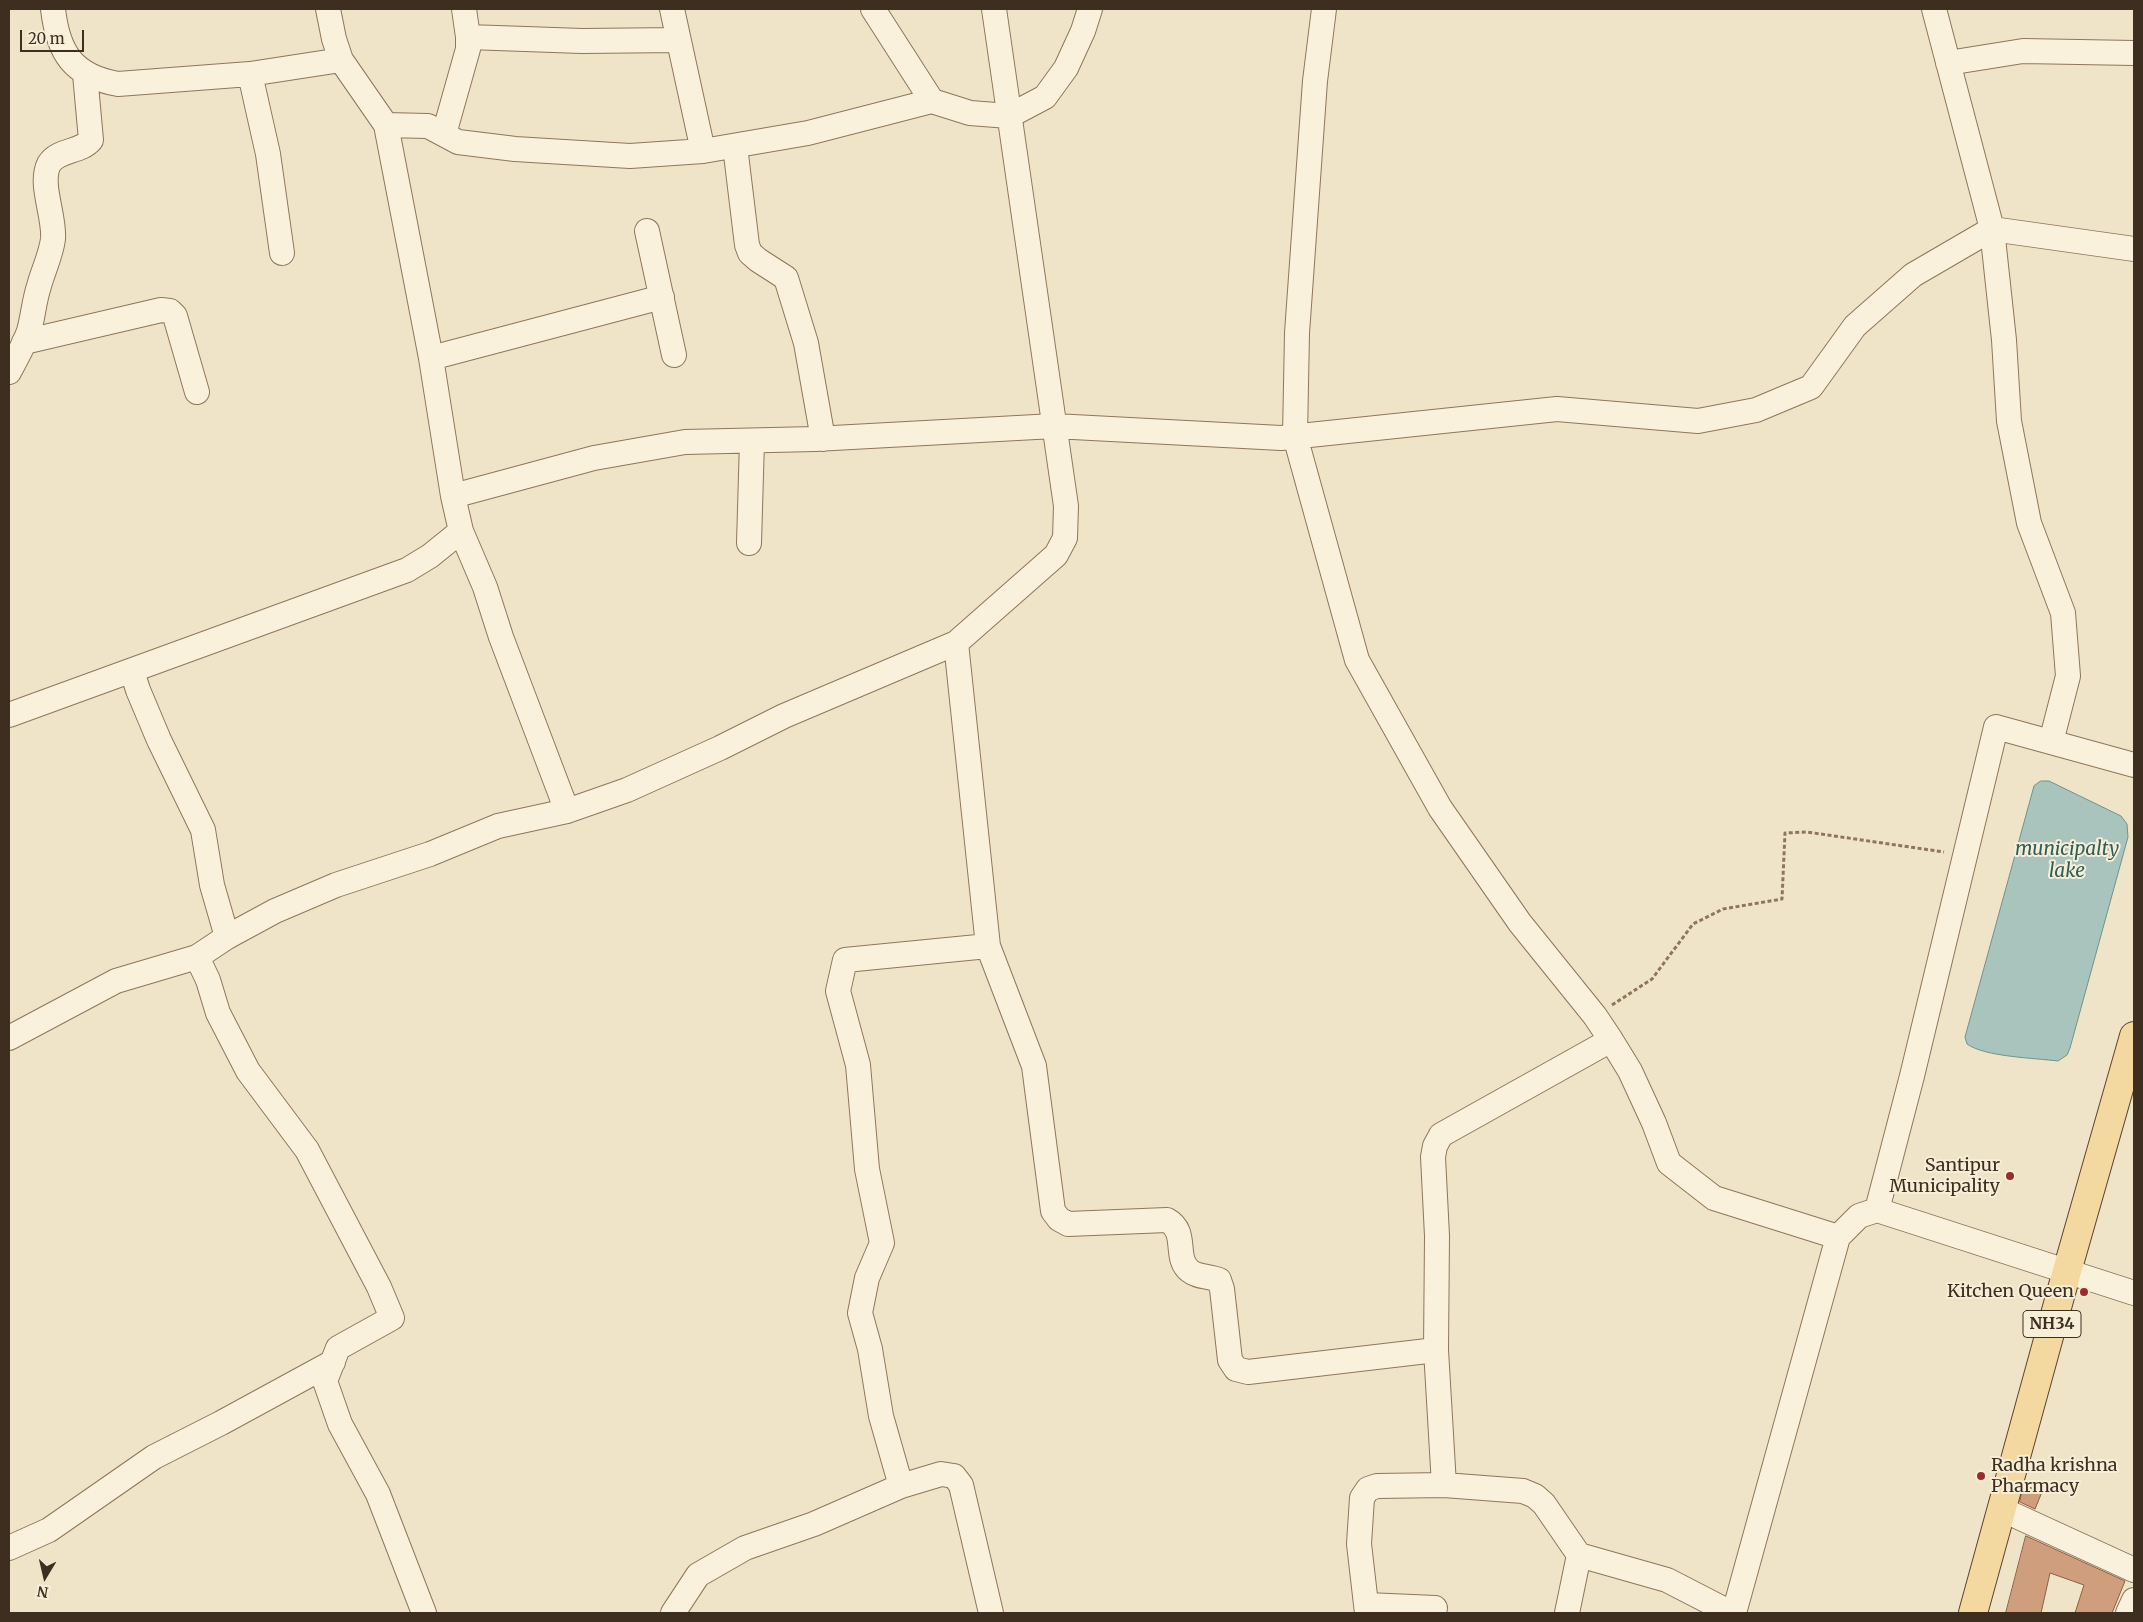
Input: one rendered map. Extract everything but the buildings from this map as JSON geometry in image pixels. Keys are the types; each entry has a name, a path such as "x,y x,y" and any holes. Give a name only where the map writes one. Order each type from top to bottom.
{"main road":[{"name":"NH34","path":"1973,1613 2134,1036"}],"street":[{"path":"53,9 55,25 62,45 72,62 85,74 98,81 118,84 250,74 341,60"},
{"path":"328,9 334,40 341,60 386,125 431,358 453,496 461,531 485,587 501,637 567,811"},
{"path":"444,134 468,49 464,9"},
{"path":"672,9 703,151"},
{"path":"873,9 932,101"},
{"path":"9,1038 116,981 197,957 227,937 276,911 336,885 430,854 498,826 567,811 627,790 720,748 784,716 956,643 1056,555 1065,538 1066,506 994,9"},
{"path":"386,125 420,125 435,129 458,142 524,150 630,156 703,151 808,133 932,101 970,113 1009,116 1045,97 1066,68 1083,31 1090,9"},
{"path":"1324,9 1315,81 1297,333 1295,436 1357,660 1440,808 1520,922 1595,1016 1611,1040 1642,1097 1669,1163 1714,1198 1838,1237"},
{"path":"1934,9 1992,229 2004,340 2009,421 2029,523 2062,612 2068,676 2051,742"},
{"path":"468,37 582,42 678,40"},
{"path":"1948,63 2023,51 2134,52"},
{"path":"9,372 29,331 37,294 53,240 53,228 45,178 47,169 51,161 58,156 80,148 91,140 85,74"},
{"path":"250,74 268,154 282,253"},
{"path":"735,146 747,245 754,256 786,278 806,343 823,439"},
{"path":"453,496 594,458 685,442 823,439 1054,426 1281,438 1557,409 1698,421 1756,410 1811,387 1854,326 1913,275 1992,229 2134,249"},
{"path":"647,231 674,355"},
{"path":"431,358 662,298"},
{"path":"24,342 161,310 170,311 175,316 197,392"},
{"path":"749,543 752,441"},
{"path":"9,715 407,570 430,556 461,531"},
{"path":"956,643 988,946 1034,1066 1053,1211 1059,1219 1068,1224 1167,1220 1175,1224 1179,1232 1183,1261 1188,1270 1196,1275 1208,1276 1219,1280 1222,1288 1230,1360 1236,1369 1248,1372 1436,1350"},
{"path":"132,671 159,740 203,830 212,885 227,937"},
{"path":"1877,1210 1996,727 2134,765"},
{"path":"901,1486 881,1416 870,1349 860,1313 867,1278 882,1243 867,1168 858,1065 838,991 845,960 988,946"},
{"path":"197,957 208,980 218,1013 248,1070 307,1150 379,1287 392,1318 338,1348 325,1381 340,1424 378,1494 424,1613"},
{"path":"1444,1485 1436,1350 1437,1236 1435,1146 1441,1135 1611,1040"},
{"path":"1435,1608 1367,1609 1359,1544 1362,1498 1368,1489 1377,1486 1444,1485 1523,1491 1536,1496 1544,1504 1579,1555 1667,1580 1732,1613 1838,1237 1859,1216 1877,1210 2134,1293"},
{"path":"9,1548 49,1530 154,1456 221,1423 332,1362"},
{"path":"673,1613 698,1575 745,1548 814,1524 901,1486 941,1474 954,1476 961,1484 991,1613"},
{"path":"2001,1509 2134,1570"},
{"path":"1567,1613 1579,1555"},
{"path":"2128,1613 2134,1600"}],"path":[{"path":"1595,1016 1652,979 1693,924 1723,909 1782,898 1785,833 1807,832 1964,855"}],"water":[{"name":"municipalty lake","path":"2041,781 2049,781 2121,816 2127,824 2128,837 2070,1048 2067,1055 2058,1061 1986,1052 1967,1044 1965,1037 2034,786"}],"place":[{"name":"Santipur Municipality","path":"2010,1176"},
{"name":"Kitchen Queen","path":"2084,1292"},
{"name":"Radha krishna Pharmacy","path":"1981,1476"}]}
